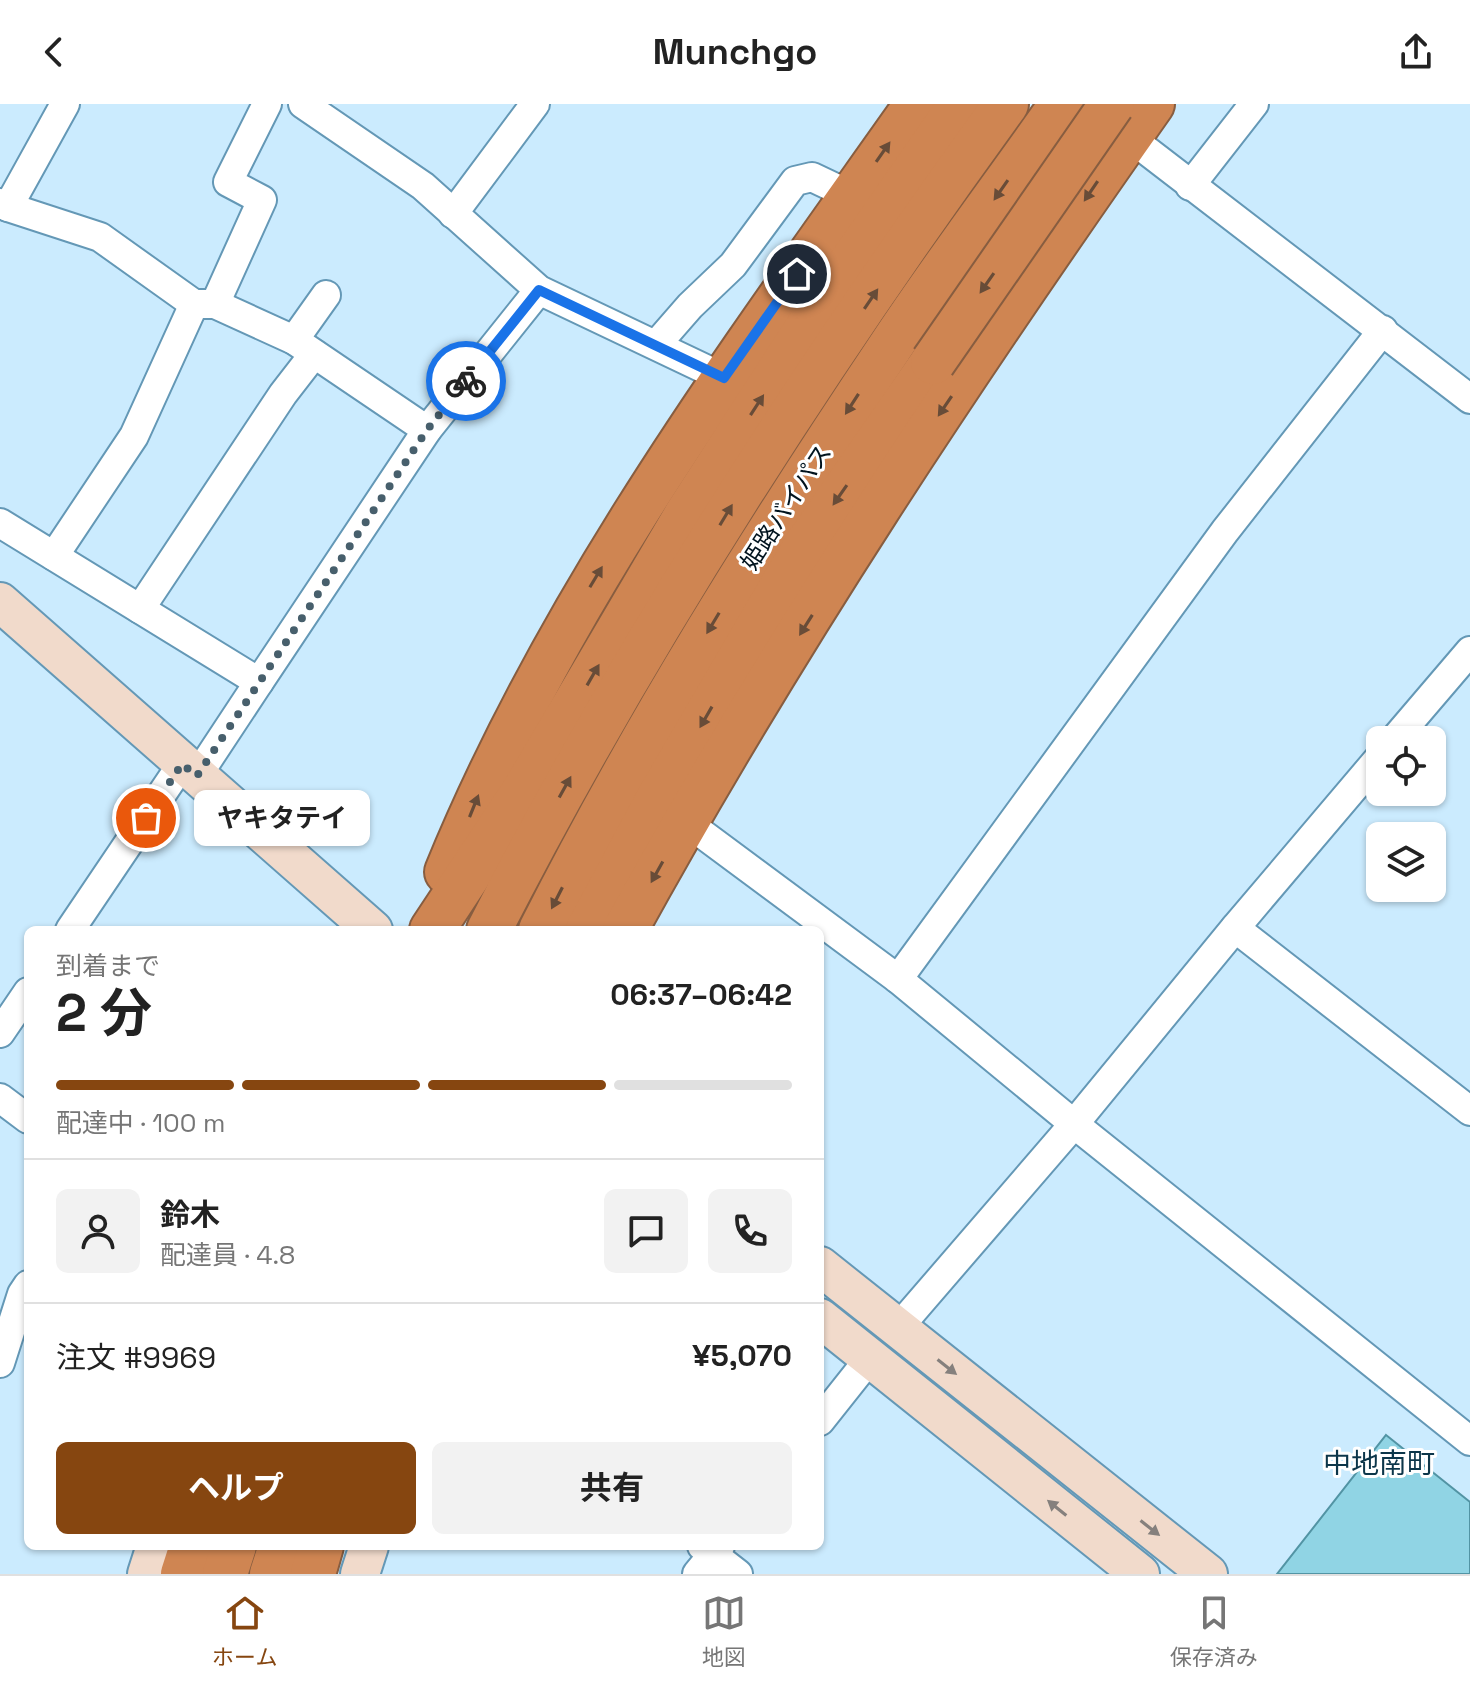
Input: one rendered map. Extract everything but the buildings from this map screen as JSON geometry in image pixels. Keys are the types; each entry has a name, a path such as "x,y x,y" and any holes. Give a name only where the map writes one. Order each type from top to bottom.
{"highway":[{"path":"425,926 480,792 595,578 724,378 917,104"},
{"path":"435,926 524,791 687,514 828,296 961,104"},
{"name":"姫路バイパス","path":"491,926 618,694 743,487 1006,104"},
{"name":"姫路バイパス","path":"543,926 657,717 770,529 891,344 1062,104"},
{"path":"590,926 658,799 803,550 933,362 1131,115"},
{"path":"627,926 685,821 911,455 1131,115"},
{"path":"183,1574 191,1550"},
{"path":"225,1574 233,1550"},
{"path":"272,1574 280,1550"},
{"path":"313,1574 320,1550"}],"street":[{"path":"65,104 4,205 100,237 204,304 304,347 427,430"},
{"path":"54,556 134,436 262,200 228,182 267,104"},
{"path":"303,104 423,186 539,290 724,378"},
{"path":"453,214 535,104"},
{"path":"1087,104 1131,115 1190,186 1470,399"},
{"path":"1190,186 1254,104"},
{"path":"656,345 690,306 733,265 795,181 812,177 852,196"},
{"path":"73,926 259,682 427,430 539,290"},
{"path":"140,609 283,394 326,295"},
{"path":"898,979 1225,531 1383,330"},
{"path":"0,523 259,682"},
{"path":"0,602 368,926"},
{"path":"1406,726 1470,651"},
{"path":"898,1328 1074,1124 1366,774"},
{"path":"685,821 898,979 1470,1441"},
{"path":"1235,928 1469,1107"},
{"path":"0,1033 24,998"},
{"path":"0,1098 24,1116"},
{"path":"824,1269 1208,1574"},
{"path":"0,1363 24,1291"},
{"path":"824,1321 1140,1574"},
{"path":"824,1416 870,1358"},
{"path":"147,1574 155,1550"},
{"path":"360,1574 368,1550"},
{"path":"708,1555 738,1574"}],"way so far":[{"path":"146,818 182,764 197,776 427,430 466,381"}],"place":[{"name":"ヤキタテイ","path":"146,818"}],"district":[{"name":"中地南町","path":"1379,1463"}],"route":[{"path":"466,381 539,290 724,378 797,274"}]}
